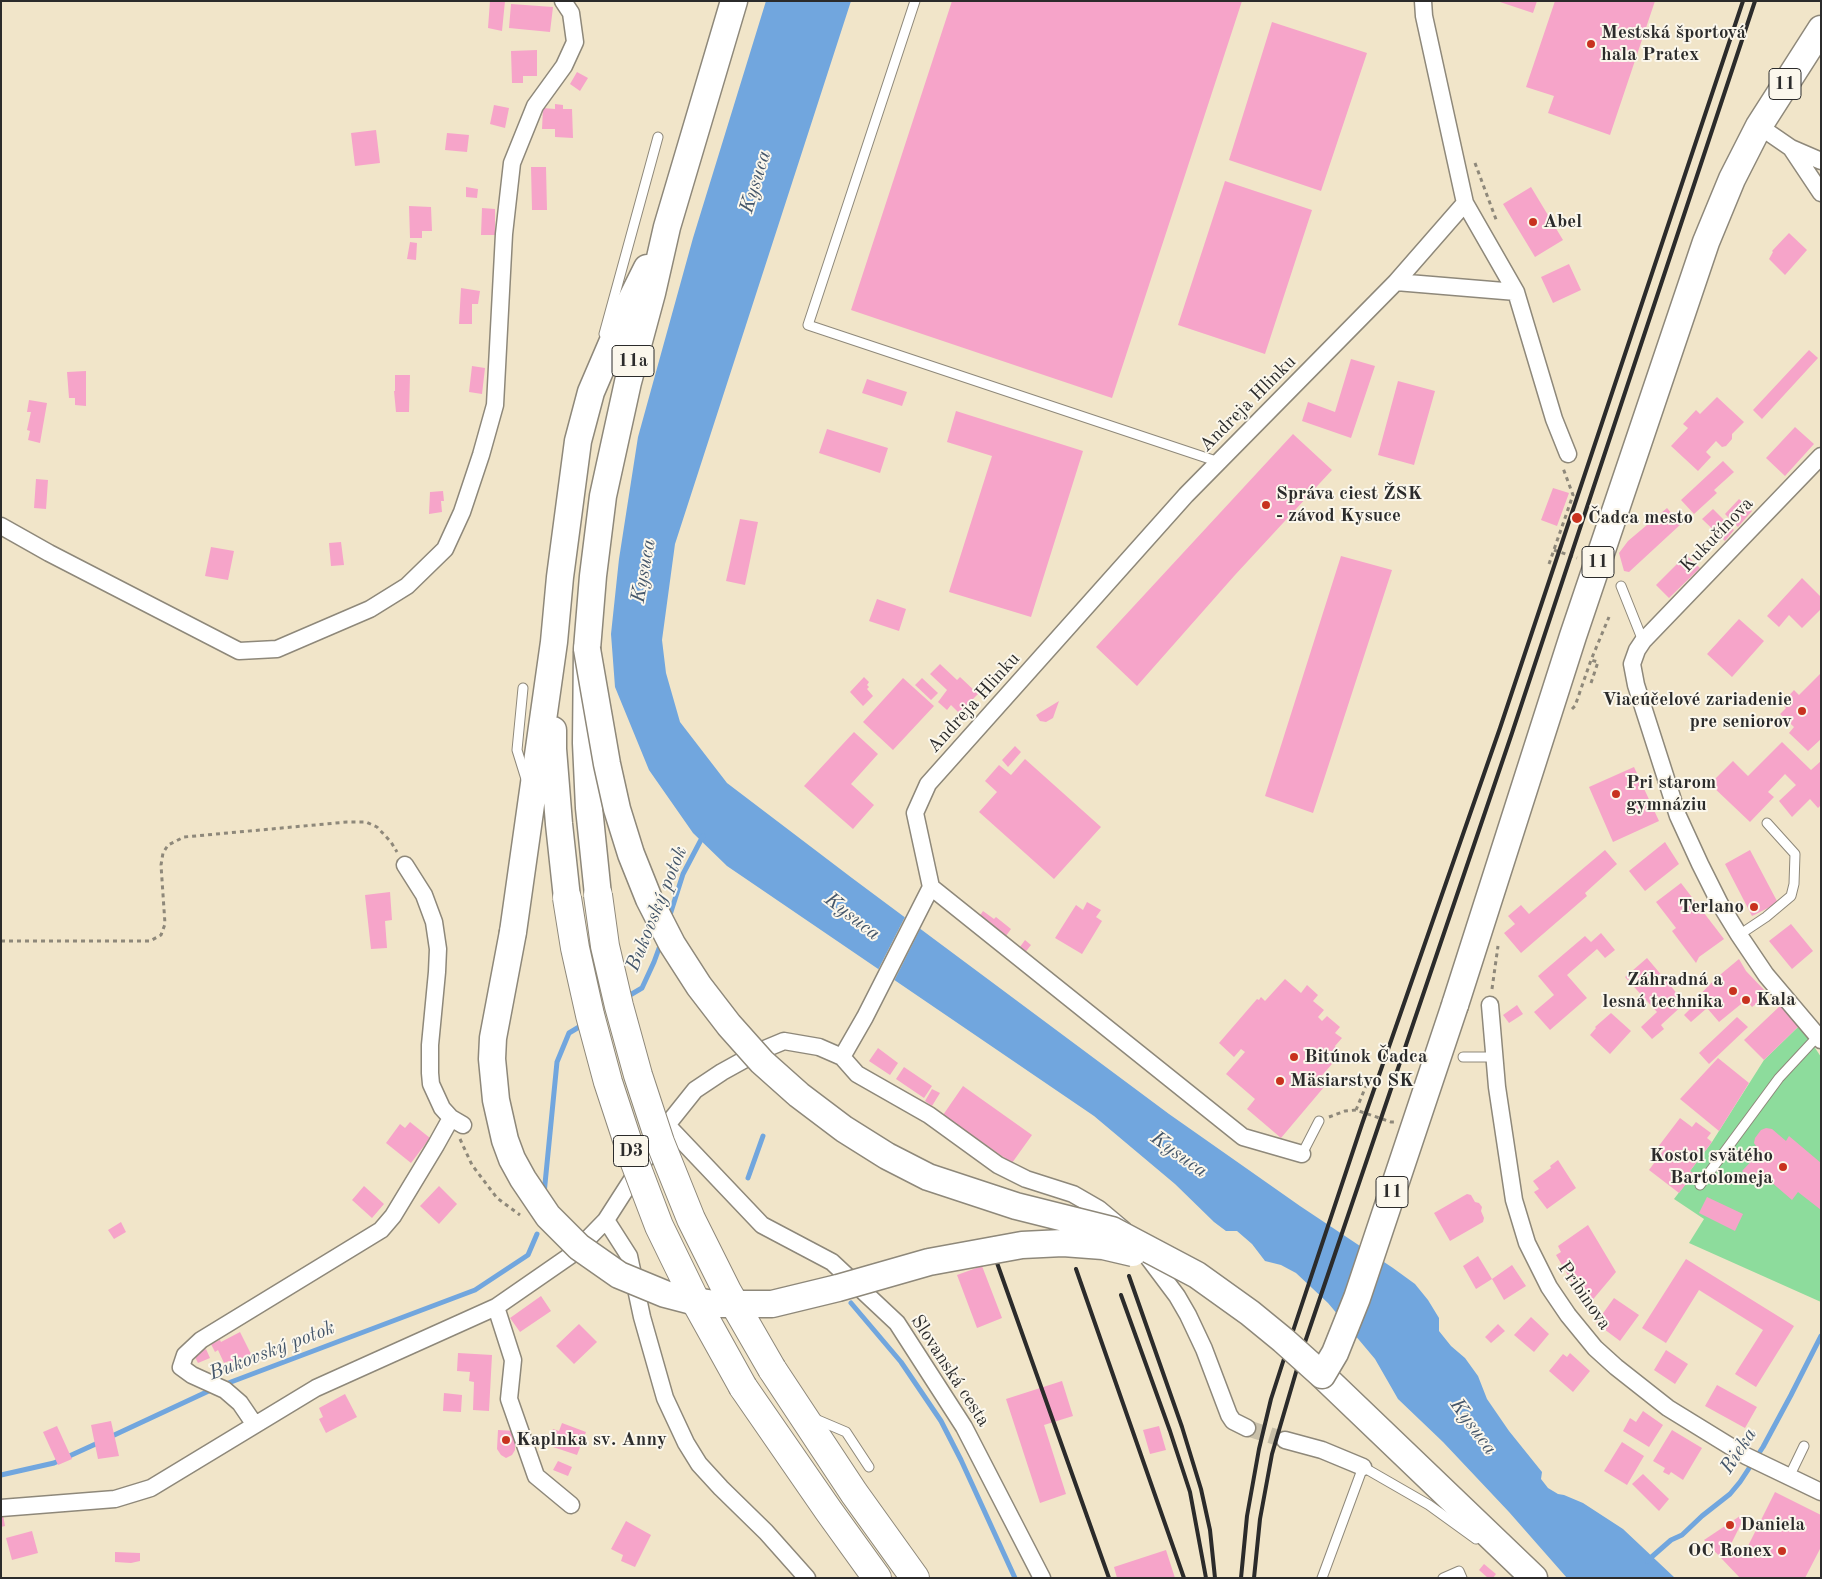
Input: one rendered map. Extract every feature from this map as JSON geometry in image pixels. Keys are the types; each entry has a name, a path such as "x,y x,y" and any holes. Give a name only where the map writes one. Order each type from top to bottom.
{"highway":[{"name":"D3","path":"598,895 605,946 638,1075 660,1142 692,1219 722,1282 772,1369 854,1493 915,1578"},
{"name":"D3","path":"567,898 575,948 608,1082 632,1155 659,1226 698,1306 744,1387 822,1503 877,1578"}],"main road":[{"name":"11a","path":"587,649 593,576 604,496 628,382 652,293 667,227 734,1"},
{"name":"11","path":"1322,1375 1335,1353 1354,1305 1455,1005 1573,636 1706,242 1732,179 1759,126 1821,29"},
{"name":"11a","path":"554,642 560,577 578,441 592,392 627,308 667,227"},
{"name":"D3","path":"554,642 552,748 558,824 567,898"},
{"path":"554,642 531,793 513,932 496,1018 492,1059 496,1100 505,1140 512,1159 548,1216 579,1248 619,1275 665,1294 715,1304 762,1304 795,1299 929,1262 1022,1245 1063,1244 1103,1246 1171,1261"},
{"name":"D3","path":"587,649 586,743 589,808 598,895"},
{"path":"587,649 607,764 617,809 631,854 649,899 672,944 699,986 729,1025 762,1062 799,1096 844,1129 886,1156 928,1177 1016,1206 1112,1230 1197,1275 1224,1293 1284,1340 1534,1578"}],"street":[{"path":"1,526 49,553 239,651 277,649 370,609 407,586 445,549 462,512 484,446 494,405 504,234 512,163 535,106 564,66 575,42 571,13 563,1"},
{"path":"1423,1 1424,16 1465,203 1516,292 1565,461"},
{"path":"1759,126 1791,148 1821,161"},
{"path":"1791,148 1821,193"},
{"name":"Andreja Hlinku","path":"931,887 915,813 928,784 1186,495 1396,282 1465,203"},
{"path":"1396,282 1516,292"},
{"name":"Kukučínova","path":"1643,641 1821,456"},
{"path":"1643,641 1634,657 1633,671 1678,816 1720,904 1739,935 1766,975 1819,1038"},
{"path":"255,1425 240,1403 225,1390 192,1375 181,1367 185,1355 201,1340 381,1230 393,1216 457,1122 442,1108 435,1095 430,1073 438,949 434,922 424,895 405,865"},
{"path":"842,1057 865,1017 931,887 1243,1137 1302,1154"},
{"name":"Pribinova","path":"1490,1006 1494,1058 1514,1200 1527,1243 1549,1287 1580,1331 1616,1367 1668,1408 1746,1456 1821,1492"},
{"path":"1,1508 115,1499 151,1488 316,1388 496,1307 574,1253 606,1220 667,1125 695,1090 722,1072 760,1051 784,1041 819,1048 842,1057 857,1074 929,1115 998,1165 1026,1179 1073,1194 1113,1219 1135,1241 1177,1296 1204,1349 1229,1415 1233,1420 1247,1428"},
{"name":"Slovanská cesta","path":"667,1125 762,1225 832,1262 897,1323 964,1427 1042,1578"},
{"path":"606,1220 629,1256 642,1317 665,1398 686,1443 699,1464 766,1532 807,1578"},
{"path":"496,1307 513,1360 509,1399 536,1476 571,1505"},
{"path":"1285,1440 1322,1450 1363,1467"}],"lane":[{"path":"916,1 808,325 1219,462"},
{"path":"578,441 611,302 658,137"},
{"path":"1621,586 1643,641"},
{"path":"523,688 517,750 531,793"},
{"path":"1739,935 1766,917 1791,896 1794,884 1796,854 1767,823"},
{"path":"1700,1185 1779,1078 1819,1038"},
{"path":"1463,1057 1494,1058"},
{"path":"1302,1154 1319,1120"},
{"path":"799,1412 846,1432 870,1467"},
{"path":"1789,1476 1804,1446"},
{"path":"1322,1578 1363,1467 1429,1505 1486,1546"},
{"path":"1328,1564 1331,1578"},
{"path":"1443,1578 1459,1571 1462,1578"}],"path":[{"path":"1472,154 1499,227"},
{"path":"1549,564 1573,495 1565,461"},
{"path":"1554,550 1580,559"},
{"path":"1591,683 1598,662 1591,660 1609,617"},
{"path":"1,941 150,941 161,935 165,924 161,864 163,853 168,845 184,836 366,822 378,828 391,842 405,865"},
{"path":"1356,1110 1366,1086"},
{"path":"1319,1120 1345,1111 1356,1110 1391,1122 1400,1120"},
{"path":"457,1122 472,1165 497,1198 528,1220"}],"green space":[{"path":"1800,1025 1821,1057 1821,1302 1689,1243 1704,1219 1674,1199 1693,1174 1690,1171 1712,1142 1764,1060"}],"water":[{"name":"Kysuca","path":"766,1 851,1 675,544 662,640 666,673 680,722 727,783 1169,1114 1415,1284 1439,1318 1439,1331 1451,1346 1465,1358 1478,1376 1487,1399 1509,1431 1542,1472 1541,1479 1548,1488 1558,1494 1583,1503 1623,1529 1675,1578 1567,1578 1509,1512 1443,1442 1398,1399 1375,1359 1328,1303 1296,1273 1281,1265 1265,1261 1252,1244 1237,1231 1226,1231 1214,1222 1175,1184 1094,1116 727,866 693,833 649,770 615,687 611,634 619,559 638,437 693,238"}],"pier":[{"path":"906,915 921,927 893,983 877,972"}],"building":[{"path":"490,1 505,1 502,31 488,28"},
{"path":"952,1 1242,1 1112,398 851,310"},
{"path":"1497,1 1537,1 1533,13"},
{"name":"Mestská športová hala Pratex","path":"1555,1 1655,1 1610,135 1548,113 1554,96 1526,87"},
{"path":"511,4 553,7 550,32 509,28"},
{"path":"1272,22 1367,53 1321,191 1229,160"},
{"path":"537,50 537,76 523,76 523,83 512,83 511,51"},
{"path":"577,72 588,78 580,91 570,84"},
{"path":"555,104 563,105 563,109 572,109 573,138 555,137 555,129 542,129 543,108 555,109"},
{"path":"494,105 509,108 505,128 490,124"},
{"path":"376,130 380,163 355,166 351,133"},
{"path":"447,133 469,135 467,152 445,150"},
{"path":"531,167 546,167 547,210 532,210"},
{"path":"1225,181 1312,210 1265,354 1178,325"},
{"path":"466,187 478,189 477,198 466,197"},
{"name":"Abel","path":"1531,187 1563,240 1535,257 1503,204"},
{"path":"409,206 431,207 432,231 422,231 422,238 410,238"},
{"path":"482,208 495,209 495,235 481,235"},
{"path":"1789,233 1807,250 1785,275 1769,259 1772,251"},
{"path":"410,242 417,243 416,260 407,259"},
{"name":"Abel","path":"1569,264 1581,290 1553,303 1541,277"},
{"path":"461,288 480,291 478,304 472,304 472,324 459,324"},
{"path":"1809,350 1818,358 1762,419 1753,410"},
{"path":"1351,359 1375,366 1351,438 1302,421 1308,402 1335,412"},
{"path":"472,366 485,368 482,394 469,392"},
{"path":"86,371 86,406 75,405 75,398 69,398 67,372"},
{"path":"395,375 410,375 409,412 396,412"},
{"path":"867,379 907,392 902,406 862,393"},
{"path":"1398,381 1435,391 1414,465 1378,455"},
{"path":"1717,397 1744,422 1732,434 1732,439 1726,446 1722,447 1716,441 1706,452 1711,457 1698,471 1671,446 1688,428 1683,424 1696,410 1700,414"},
{"path":"29,400 47,403 40,443 28,440 30,431 27,430 31,412 27,412"},
{"path":"956,411 1083,451 1031,617 949,592 992,456 947,442"},
{"path":"1795,427 1814,444 1785,476 1766,458"},
{"path":"827,429 888,448 880,473 819,453"},
{"path":"1293,434 1332,470 1235,575 1137,686 1096,647"},
{"path":"1723,461 1734,472 1714,490 1717,493 1694,514 1681,500"},
{"path":"36,479 48,480 46,509 34,508"},
{"path":"1553,488 1569,493 1557,526 1541,520"},
{"path":"443,491 444,501 441,501 442,512 429,514 430,492"},
{"path":"1739,499 1752,511 1738,527 1725,514"},
{"path":"1667,508 1681,524 1629,572 1624,571 1619,553 1628,541"},
{"path":"1713,509 1734,530 1725,541 1702,519"},
{"path":"740,519 758,522 745,585 726,581"},
{"path":"341,542 344,565 331,566 329,543"},
{"path":"211,547 234,551 228,580 205,576"},
{"path":"1686,555 1700,568 1669,598 1656,585"},
{"path":"1341,556 1392,570 1313,813 1265,796"},
{"path":"1802,578 1821,597 1821,609 1802,628 1789,615 1779,627 1767,616"},
{"path":"877,599 906,609 899,631 869,621"},
{"path":"1739,619 1764,641 1732,677 1707,654"},
{"path":"940,664 957,680 960,677 978,694 959,713 951,705 947,710 938,702 947,690 930,674"},
{"name":"Viacúčelové zariadenie pre seniorov","path":"1821,673 1821,739 1808,751 1789,733 1794,727 1780,714 1786,708 1782,703 1794,690 1799,695"},
{"path":"864,677 869,682 867,689 873,696 863,706 850,692"},
{"path":"903,678 934,706 893,750 863,722"},
{"path":"922,678 938,693 931,700 915,685"},
{"path":"1059,701 1053,718 1046,722 1040,721 1036,715"},
{"path":"854,732 878,754 851,784 874,805 853,829 804,786"},
{"path":"1782,742 1811,770 1821,761 1821,805 1818,808 1810,799 1792,817 1779,801 1796,785 1785,774 1768,792 1774,797 1750,822 1710,784 1733,761 1748,776"},
{"path":"1015,746 1021,752 1008,767 1002,760"},
{"path":"1025,759 1101,827 1054,879 979,812 997,792 985,781 999,765 1011,775"},
{"path":"1634,767 1659,821 1613,842 1589,787"},
{"path":"1665,842 1679,864 1645,891 1629,871"},
{"path":"1605,850 1617,864 1585,893 1587,896 1521,953 1504,933 1515,924 1508,916 1521,905 1529,914"},
{"path":"1750,850 1778,903 1752,916 1725,864"},
{"path":"1681,883 1724,939 1699,957 1696,963 1672,931 1676,928 1656,902"},
{"path":"390,892 392,920 385,921 387,948 371,949 365,895"},
{"path":"1087,902 1101,910 1096,917 1102,921 1082,954 1055,938 1076,905 1083,910"},
{"path":"983,911 994,919 996,917 1011,929 1003,940 977,920"},
{"path":"1791,924 1813,951 1792,969 1769,941"},
{"path":"1601,933 1615,950 1605,958 1597,949 1567,975 1587,998 1550,1030 1534,1012 1554,995 1538,976 1585,936 1591,942"},
{"path":"1025,940 1031,945 1023,955 1017,951"},
{"path":"1647,958 1685,1003 1661,1025 1664,1029 1652,1039 1641,1027 1657,1012 1625,977"},
{"path":"1739,959 1746,971 1768,994 1752,1007 1746,1000 1719,1022 1707,1008 1691,1022 1684,1015 1695,1004 1693,1002 1715,979"},
{"name":"Bitúnok Čadca","path":"1285,979 1301,993 1307,985 1318,995 1313,1001 1324,1010 1318,1017 1322,1021 1327,1016 1340,1027 1335,1033 1342,1038 1335,1046 1336,1048 1333,1052 1336,1054 1329,1062 1332,1064 1317,1081 1324,1087 1281,1138 1247,1109 1255,1099 1226,1074 1245,1052 1241,1049 1234,1057 1219,1043 1257,999 1259,1000 1261,997 1265,1001"},
{"path":"1517,1005 1523,1014 1509,1023 1503,1015"},
{"path":"1781,1005 1800,1025 1764,1060 1744,1040"},
{"path":"1611,1013 1631,1031 1610,1054 1590,1035 1595,1027"},
{"path":"1737,1017 1748,1027 1709,1064 1699,1053"},
{"path":"878,1048 898,1063 890,1075 869,1061"},
{"path":"1718,1058 1749,1083 1719,1131 1680,1099"},
{"path":"904,1067 932,1086 924,1098 896,1079"},
{"path":"963,1086 1032,1135 1012,1163 943,1115"},
{"path":"932,1089 940,1093 932,1106 925,1101"},
{"path":"1680,1118 1692,1127 1696,1122 1711,1133 1707,1138 1712,1142 1690,1171 1694,1174 1679,1193 1649,1170 1663,1151 1658,1147"},
{"path":"410,1122 430,1138 411,1163 386,1143 400,1124 405,1128"},
{"name":"Kostol svätého Bartolomeja","path":"1766,1128 1772,1129 1786,1141 1789,1136 1821,1163 1821,1210 1798,1192 1792,1200 1762,1174 1754,1182 1742,1171 1760,1152 1754,1143 1755,1138 1761,1130"},
{"path":"1558,1160 1576,1188 1547,1209 1534,1192 1539,1189 1533,1181 1551,1168 1550,1166"},
{"path":"364,1186 384,1204 372,1218 352,1200"},
{"path":"439,1186 457,1204 439,1224 420,1206"},
{"path":"1467,1194 1471,1195 1475,1202 1479,1203 1482,1207 1483,1222 1450,1241 1434,1213"},
{"path":"1707,1197 1743,1214 1735,1231 1699,1213"},
{"path":"121,1222 126,1232 114,1239 108,1230"},
{"path":"1588,1225 1616,1272 1590,1303 1577,1279 1572,1282 1556,1255 1561,1252 1558,1246"},
{"path":"1478,1256 1492,1279 1476,1289 1463,1266"},
{"path":"1686,1259 1794,1326 1756,1387 1735,1374 1763,1330 1699,1290 1666,1343 1642,1328"},
{"path":"1512,1265 1526,1286 1504,1300 1492,1279"},
{"path":"982,1266 1002,1318 977,1328 957,1275"},
{"path":"541,1296 551,1311 520,1332 510,1318"},
{"path":"1614,1298 1639,1315 1620,1341 1596,1323"},
{"path":"1531,1317 1549,1334 1534,1352 1514,1335"},
{"path":"579,1324 597,1342 574,1364 556,1346"},
{"path":"1498,1324 1505,1331 1491,1343 1485,1337"},
{"path":"240,1332 251,1354 230,1364 229,1361 224,1363 218,1350 215,1352 211,1344 220,1340 221,1342"},
{"path":"206,1349 210,1358 198,1363 194,1355"},
{"path":"1666,1350 1688,1364 1675,1384 1654,1370"},
{"path":"458,1353 492,1355 489,1411 473,1410 474,1382 469,1381 470,1372 457,1371"},
{"path":"1570,1353 1590,1371 1573,1392 1549,1371 1563,1354 1567,1357"},
{"path":"1062,1381 1073,1416 1044,1425 1066,1494 1040,1503 1006,1399"},
{"path":"1717,1385 1757,1407 1745,1428 1705,1406"},
{"path":"444,1393 462,1395 461,1412 443,1411"},
{"path":"345,1394 357,1417 326,1433 319,1419 323,1417 319,1408"},
{"path":"1643,1411 1663,1425 1649,1447 1623,1431 1630,1418 1636,1422"},
{"path":"111,1421 119,1456 98,1459 91,1425"},
{"path":"562,1423 586,1432 577,1455 553,1447 555,1440 550,1438 553,1429 559,1431"},
{"path":"57,1426 72,1459 58,1465 43,1432"},
{"path":"1159,1426 1166,1450 1150,1454 1143,1430"},
{"name":"Kaplnka sv. Anny","path":"498,1430 515,1431 515,1450 512,1455 506,1458 497,1449"},
{"path":"1672,1430 1702,1448 1683,1480 1671,1472 1669,1475 1663,1472 1665,1468 1653,1461"},
{"path":"1622,1442 1644,1456 1627,1485 1604,1471"},
{"path":"558,1461 572,1467 568,1476 553,1470"},
{"path":"1643,1474 1669,1499 1659,1511 1632,1484"},
{"path":"1775,1492 1821,1515 1821,1547 1805,1578 1740,1578 1704,1540 1740,1516 1743,1520 1729,1548 1744,1554"},
{"path":"3,1515 5,1526 1,1527 1,1516"},
{"path":"626,1521 651,1535 635,1567 621,1561 623,1555 611,1549"},
{"path":"32,1531 38,1553 12,1560 6,1538"},
{"path":"1166,1550 1175,1578 1117,1578 1114,1567"},
{"path":"115,1552 140,1553 140,1561 131,1563 115,1562"},
{"path":"1484,1564 1496,1574 1493,1578 1488,1578 1479,1570"}],"waterway":[{"name":"Bukovský potok","path":"669,918 683,874 703,836"},
{"name":"Bukovský potok","path":"625,998 642,988 661,943"},
{"name":"Bukovský potok","path":"544,1194 557,1062 569,1033 584,1024"},
{"path":"748,1178 763,1136"},
{"name":"Bukovský potok","path":"223,1385 475,1290 528,1255 537,1234"},
{"path":"851,1303 901,1362 941,1421 1015,1578"},
{"name":"Rieka","path":"1647,1561 1671,1540 1682,1535 1730,1494 1740,1482 1763,1447 1821,1336"},
{"name":"Bukovský potok","path":"110,1437 213,1389"},
{"name":"Bukovský potok","path":"1,1475 54,1463 100,1442"}],"tunnel":[{"path":"1247,1428 1285,1440"}],"railway":[{"path":"1241,1578 1247,1516 1259,1449 1271,1399 1362,1124 1500,728 1743,1"},
{"path":"1254,1578 1260,1519 1272,1454 1304,1345 1512,733 1755,1"},
{"path":"996,1260 1109,1578"},
{"path":"1076,1269 1184,1578"},
{"path":"1129,1276 1182,1427 1201,1489 1210,1530 1215,1578"},
{"path":"1121,1295 1190,1492 1206,1578"}],"place":[{"name":"Mestská športová hala Pratex","path":"1591,44"},
{"name":"Abel","path":"1533,222"},
{"name":"Správa ciest ŽSK - závod Kysuce","path":"1266,505"},
{"name":"Čadca mesto","path":"1577,518"},
{"name":"Viacúčelové zariadenie pre seniorov","path":"1802,711"},
{"name":"Pri starom gymnáziu","path":"1616,794"},
{"name":"Terlano","path":"1754,907"},
{"name":"Záhradná a lesná technika","path":"1733,991"},
{"name":"Kala","path":"1746,1000"},
{"name":"Bitúnok Čadca","path":"1294,1057"},
{"name":"Mäsiarstvo SK","path":"1280,1081"},
{"name":"Kostol svätého Bartolomeja","path":"1783,1167"},
{"name":"Kaplnka sv. Anny","path":"506,1440"},
{"name":"Daniela","path":"1730,1525"},
{"name":"OC Ronex","path":"1782,1551"}]}
